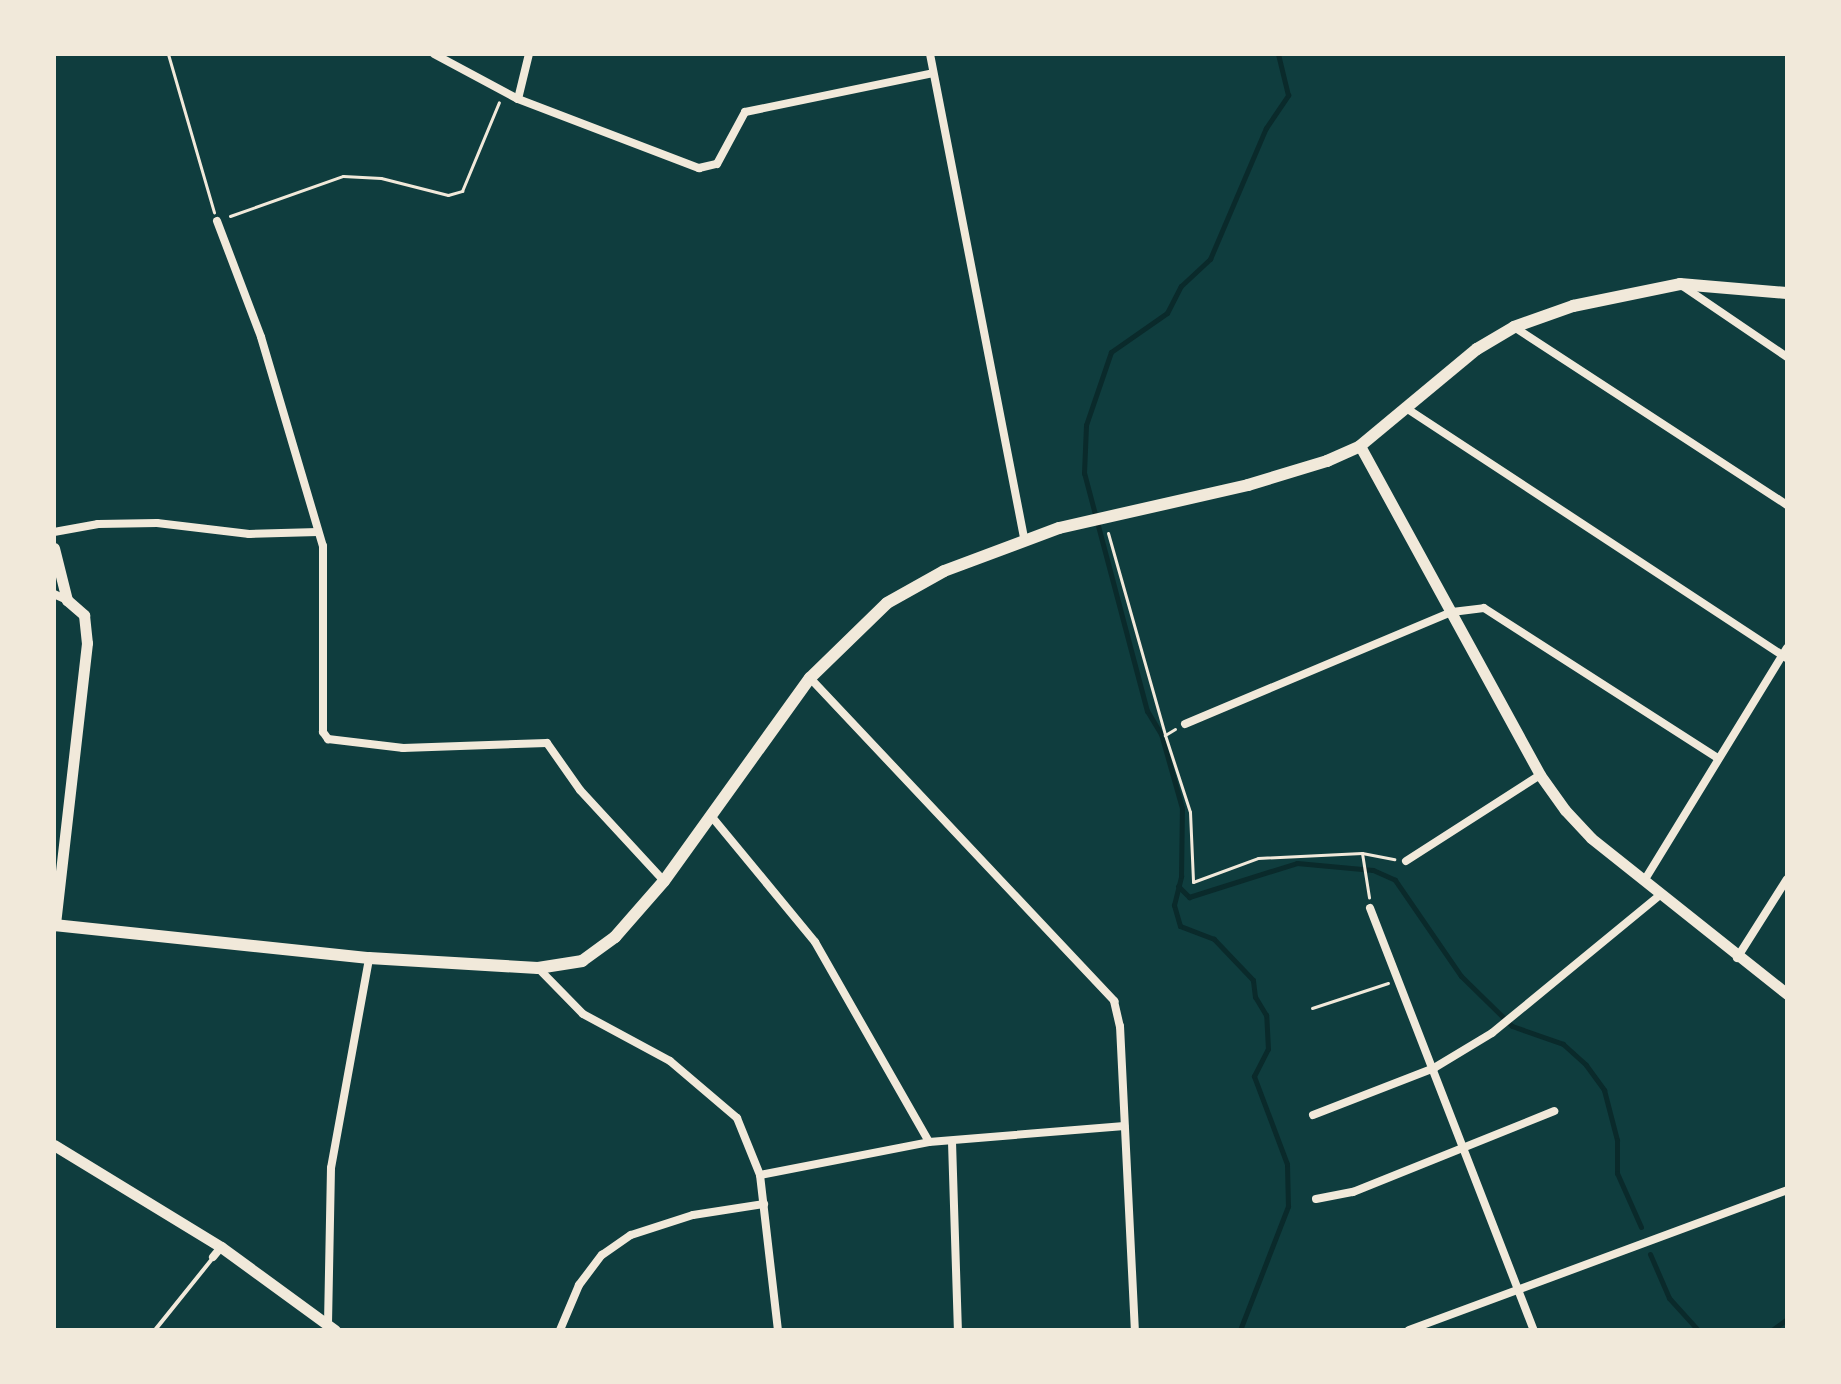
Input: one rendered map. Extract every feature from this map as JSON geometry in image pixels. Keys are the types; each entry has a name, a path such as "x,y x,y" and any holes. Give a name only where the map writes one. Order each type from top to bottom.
{"main road":[{"path":"55,925 369,958 565,967 598,951 664,881 810,678 887,603 944,571 1024,539 1248,485 1360,446 1477,349 1514,327 1573,306 1680,284 1787,293"}],"street":[{"path":"434,54 518,99 699,168 717,164 745,112 933,73"},
{"path":"518,99 529,54"},
{"path":"930,54 975,264 1024,539"},
{"path":"217,221 261,337 318,532 326,600 320,720 328,739 462,750 528,739 547,743 580,790 664,881"},
{"path":"1680,284 1787,357"},
{"path":"1514,327 1787,505"},
{"path":"1406,408 1785,653 1716,757 1644,881"},
{"path":"1360,446 1540,775 1578,826 1737,958 1787,994"},
{"path":"54,532 98,524 157,523 249,534 318,532"},
{"path":"54,548 67,600"},
{"path":"54,594 67,600 84,615 87,643 55,925"},
{"path":"1185,724 1452,612 1484,608 1716,757"},
{"path":"810,678 1106,988 1119,1014 1135,1330"},
{"path":"1406,861 1540,775"},
{"path":"712,817 815,942 929,1142"},
{"path":"1737,958 1787,879"},
{"path":"1313,1115 1434,1068 1498,1027 1660,895"},
{"path":"1370,908 1467,1146 1534,1330"},
{"path":"331,1327 331,1168 369,958"},
{"path":"538,968 583,1014 670,1061 713,1094 750,1141 760,1175 778,1330"},
{"path":"1316,1199 1353,1192 1554,1111"},
{"path":"760,1175 929,1142 1124,1126"},
{"path":"952,1142 958,1330"},
{"path":"54,1145 331,1327"},
{"path":"1409,1330 1787,1190"},
{"path":"560,1330 579,1285 602,1255 631,1235 693,1215 764,1204"}],"lane":[{"path":"155,1330 217,1252"}],"path":[{"path":"168,54 217,221 343,176 381,178 448,195 462,191 504,92"},
{"path":"1103,518 1150,694 1190,812 1193,882 1258,858 1363,856 1406,861"},
{"path":"1165,735 1185,724"},
{"path":"1363,856 1366,881"},
{"path":"1312,1008 1399,980"}],"waterway":[{"path":"1240,1330 1288,1206 1287,1164 1254,1076 1268,1049 1266,1015 1255,997 1253,980 1214,939 1180,926 1174,905 1181,876 1182,808 1161,734 1147,711 1084,473 1086,425 1111,352 1167,313 1181,286 1210,259 1266,128 1288,95 1278,54"},
{"path":"1178,886 1189,897 1297,863 1373,870 1395,880 1461,976 1512,1026 1563,1044 1586,1065 1604,1090 1617,1140 1617,1173 1641,1227"},
{"path":"1650,1254 1669,1298 1698,1330"},
{"path":"1772,1330 1787,1319"}]}
